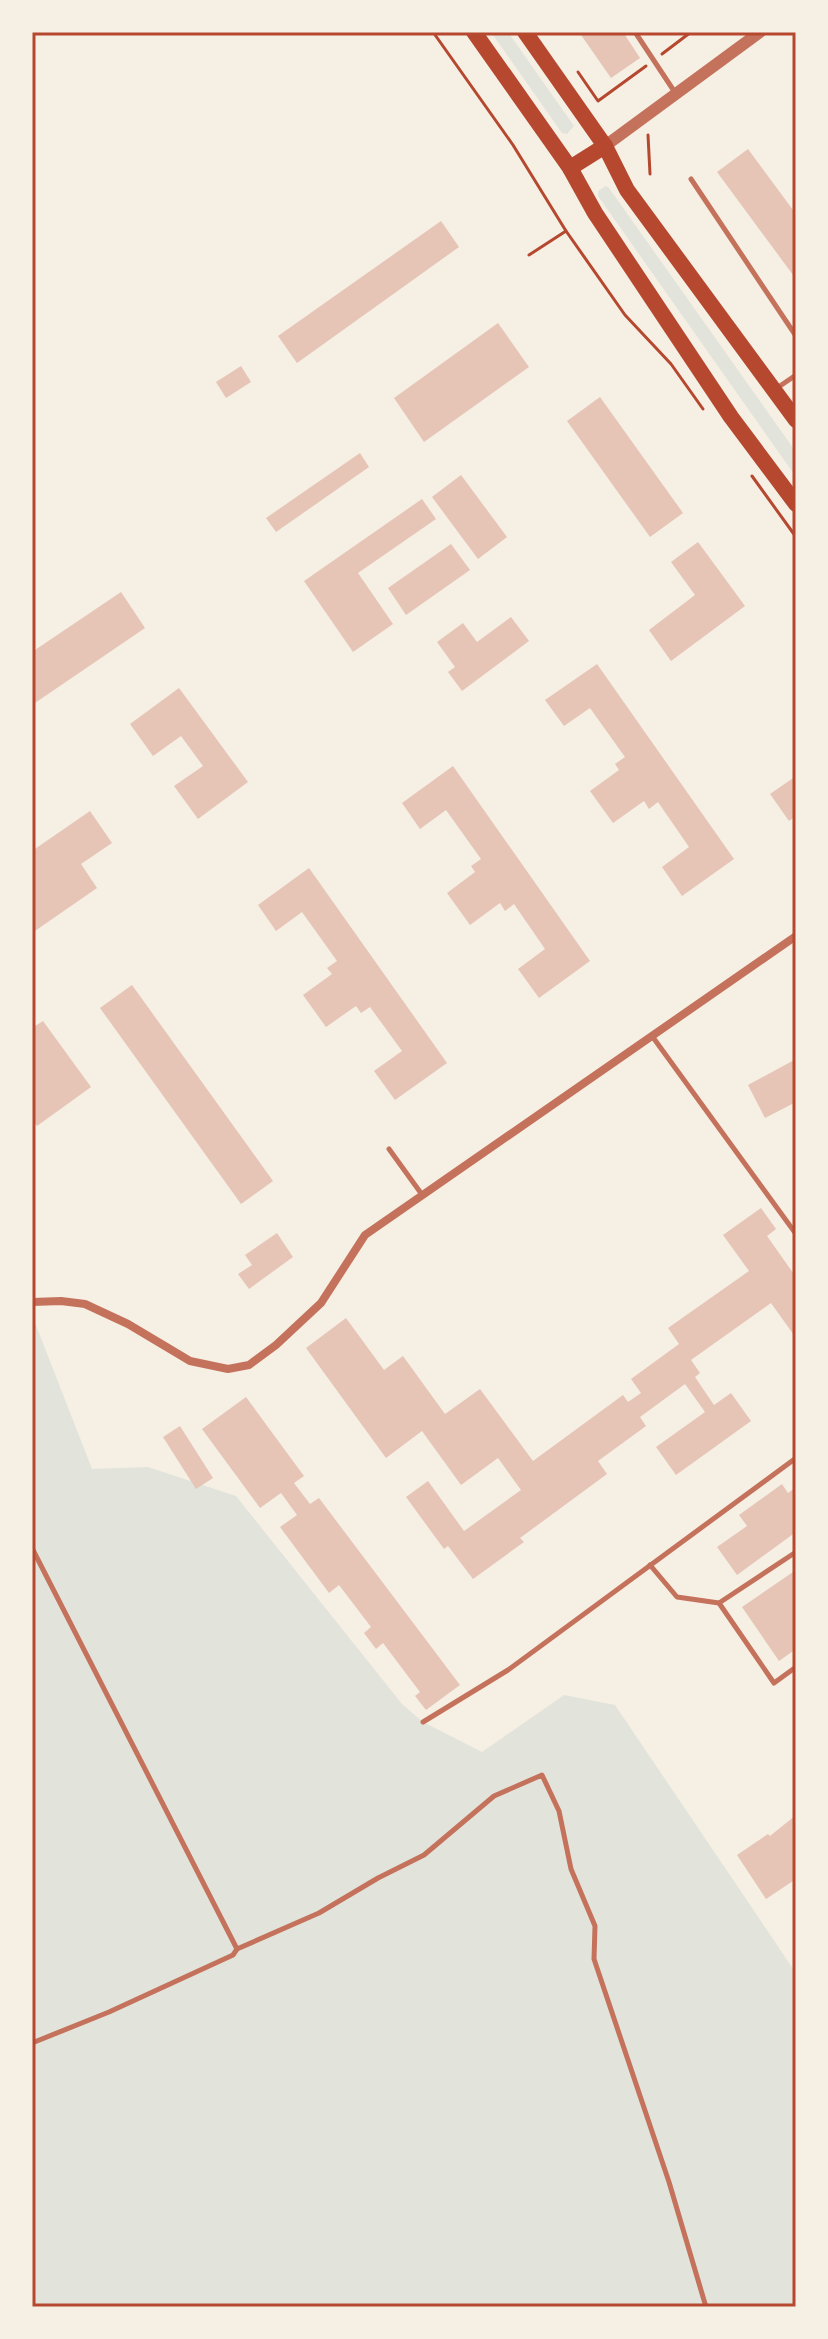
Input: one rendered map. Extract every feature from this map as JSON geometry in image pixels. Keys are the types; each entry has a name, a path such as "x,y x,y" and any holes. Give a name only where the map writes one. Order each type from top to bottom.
{"main road":[{"path":"474,32 570,168 595,213 722,404 796,504"},
{"path":"525,32 605,146 627,190 796,420"},
{"path":"570,168 605,146"}],"street":[{"path":"605,146 760,32"},
{"path":"32,1302 85,1304 128,1324 190,1361 228,1369 249,1365 276,1345 321,1303 365,1235 796,936"}],"lane":[{"path":"635,32 676,95"},
{"path":"691,179 796,336"},
{"path":"775,389 796,375"},
{"path":"652,1036 796,1234"},
{"path":"389,1149 423,1196"},
{"path":"423,1722 508,1670 796,1458"},
{"path":"32,1548 237,1949"},
{"path":"650,1565 677,1597 719,1603 796,1552"},
{"path":"719,1603 774,1683 796,1667"},
{"path":"32,2043 109,2012 233,1955 237,1949 319,1913 424,1855 494,1796 542,1775 559,1811 571,1869 595,1926 594,1959 669,2182 706,2307"}],"path":[{"path":"433,32 513,145 566,231 625,315 671,364 707,413"},
{"path":"578,72 598,101 691,32"},
{"path":"650,174 646,136 658,127"},
{"path":"529,255 566,231"},
{"path":"751,475 796,537"}],"shaded area":[{"path":"491,32 508,32 574,126 567,134 562,133"},
{"path":"606,186 796,452 796,477 598,196 598,191"},
{"path":"32,1315 92,1469 148,1467 236,1496 402,1704 423,1722 482,1752 564,1695 615,1705 796,1973 796,2307 32,2307"}],"building":[{"path":"579,32 623,32 640,58 611,78"},
{"path":"748,149 796,214 796,279 717,172"},
{"path":"441,221 459,247 297,363 278,336"},
{"path":"498,323 529,367 424,442 394,398"},
{"path":"241,366 251,382 226,398 216,382"},
{"path":"600,397 683,513 650,537 567,421"},
{"path":"360,453 369,467 276,532 266,518"},
{"path":"461,475 507,537 478,559 432,497"},
{"path":"422,499 436,519 358,573 393,624 353,652 304,581"},
{"path":"698,542 745,606 671,661 649,630 695,595 671,562"},
{"path":"451,544 470,570 406,615 388,588"},
{"path":"121,592 145,628 32,705 32,652"},
{"path":"511,617 529,641 462,691 448,672 455,667 437,642 463,623 477,642"},
{"path":"597,664 734,859 682,896 662,867 689,847 658,802 649,809 644,801 613,823 590,791 619,770 615,764 625,757 590,708 564,726 545,700"},
{"path":"179,688 248,782 198,819 174,786 203,766 181,736 153,756 130,724"},
{"path":"453,766 590,961 539,998 518,969 545,949 514,904 505,911 500,903 470,925 447,893 475,872 471,866 481,859 446,810 420,829 402,803"},
{"path":"796,776 796,816 789,821 770,794"},
{"path":"90,811 112,843 81,864 97,888 32,933 32,851"},
{"path":"309,868 447,1063 395,1100 374,1071 402,1051 370,1007 361,1013 356,1006 326,1027 303,995 332,974 327,968 337,961 302,912 276,931 258,905"},
{"path":"132,985 273,1181 241,1204 100,1008"},
{"path":"43,1021 91,1087 37,1126 32,1119 32,1028"},
{"path":"796,1059 796,1102 765,1118 748,1085"},
{"path":"761,1208 776,1229 767,1236 796,1277 796,1338 771,1303 691,1360 700,1373 695,1377 714,1405 731,1393 751,1421 676,1475 656,1447 705,1412 685,1384 640,1417 646,1426 598,1461 607,1474 520,1538 524,1542 473,1579 448,1546 444,1549 406,1497 428,1481 464,1531 521,1490 498,1458 461,1485 422,1431 386,1458 306,1348 346,1318 384,1370 403,1356 445,1414 480,1389 533,1461 623,1395 628,1402 641,1393 631,1379 679,1344 668,1328 749,1271 723,1235"},
{"path":"277,1233 293,1257 249,1289 238,1274 252,1265 245,1255"},
{"path":"246,1397 304,1476 294,1483 310,1504 319,1498 460,1685 426,1710 415,1696 420,1692 383,1643 376,1649 364,1633 371,1627 339,1585 329,1593 280,1527 297,1515 281,1493 260,1508 202,1429"},
{"path":"180,1426 213,1478 196,1489 163,1437"},
{"path":"782,1484 788,1493 796,1487 796,1532 737,1575 717,1547 747,1526 739,1515"},
{"path":"796,1570 796,1649 779,1661 742,1607"},
{"path":"796,1815 796,1879 766,1899 737,1855 768,1834 770,1836"}]}
